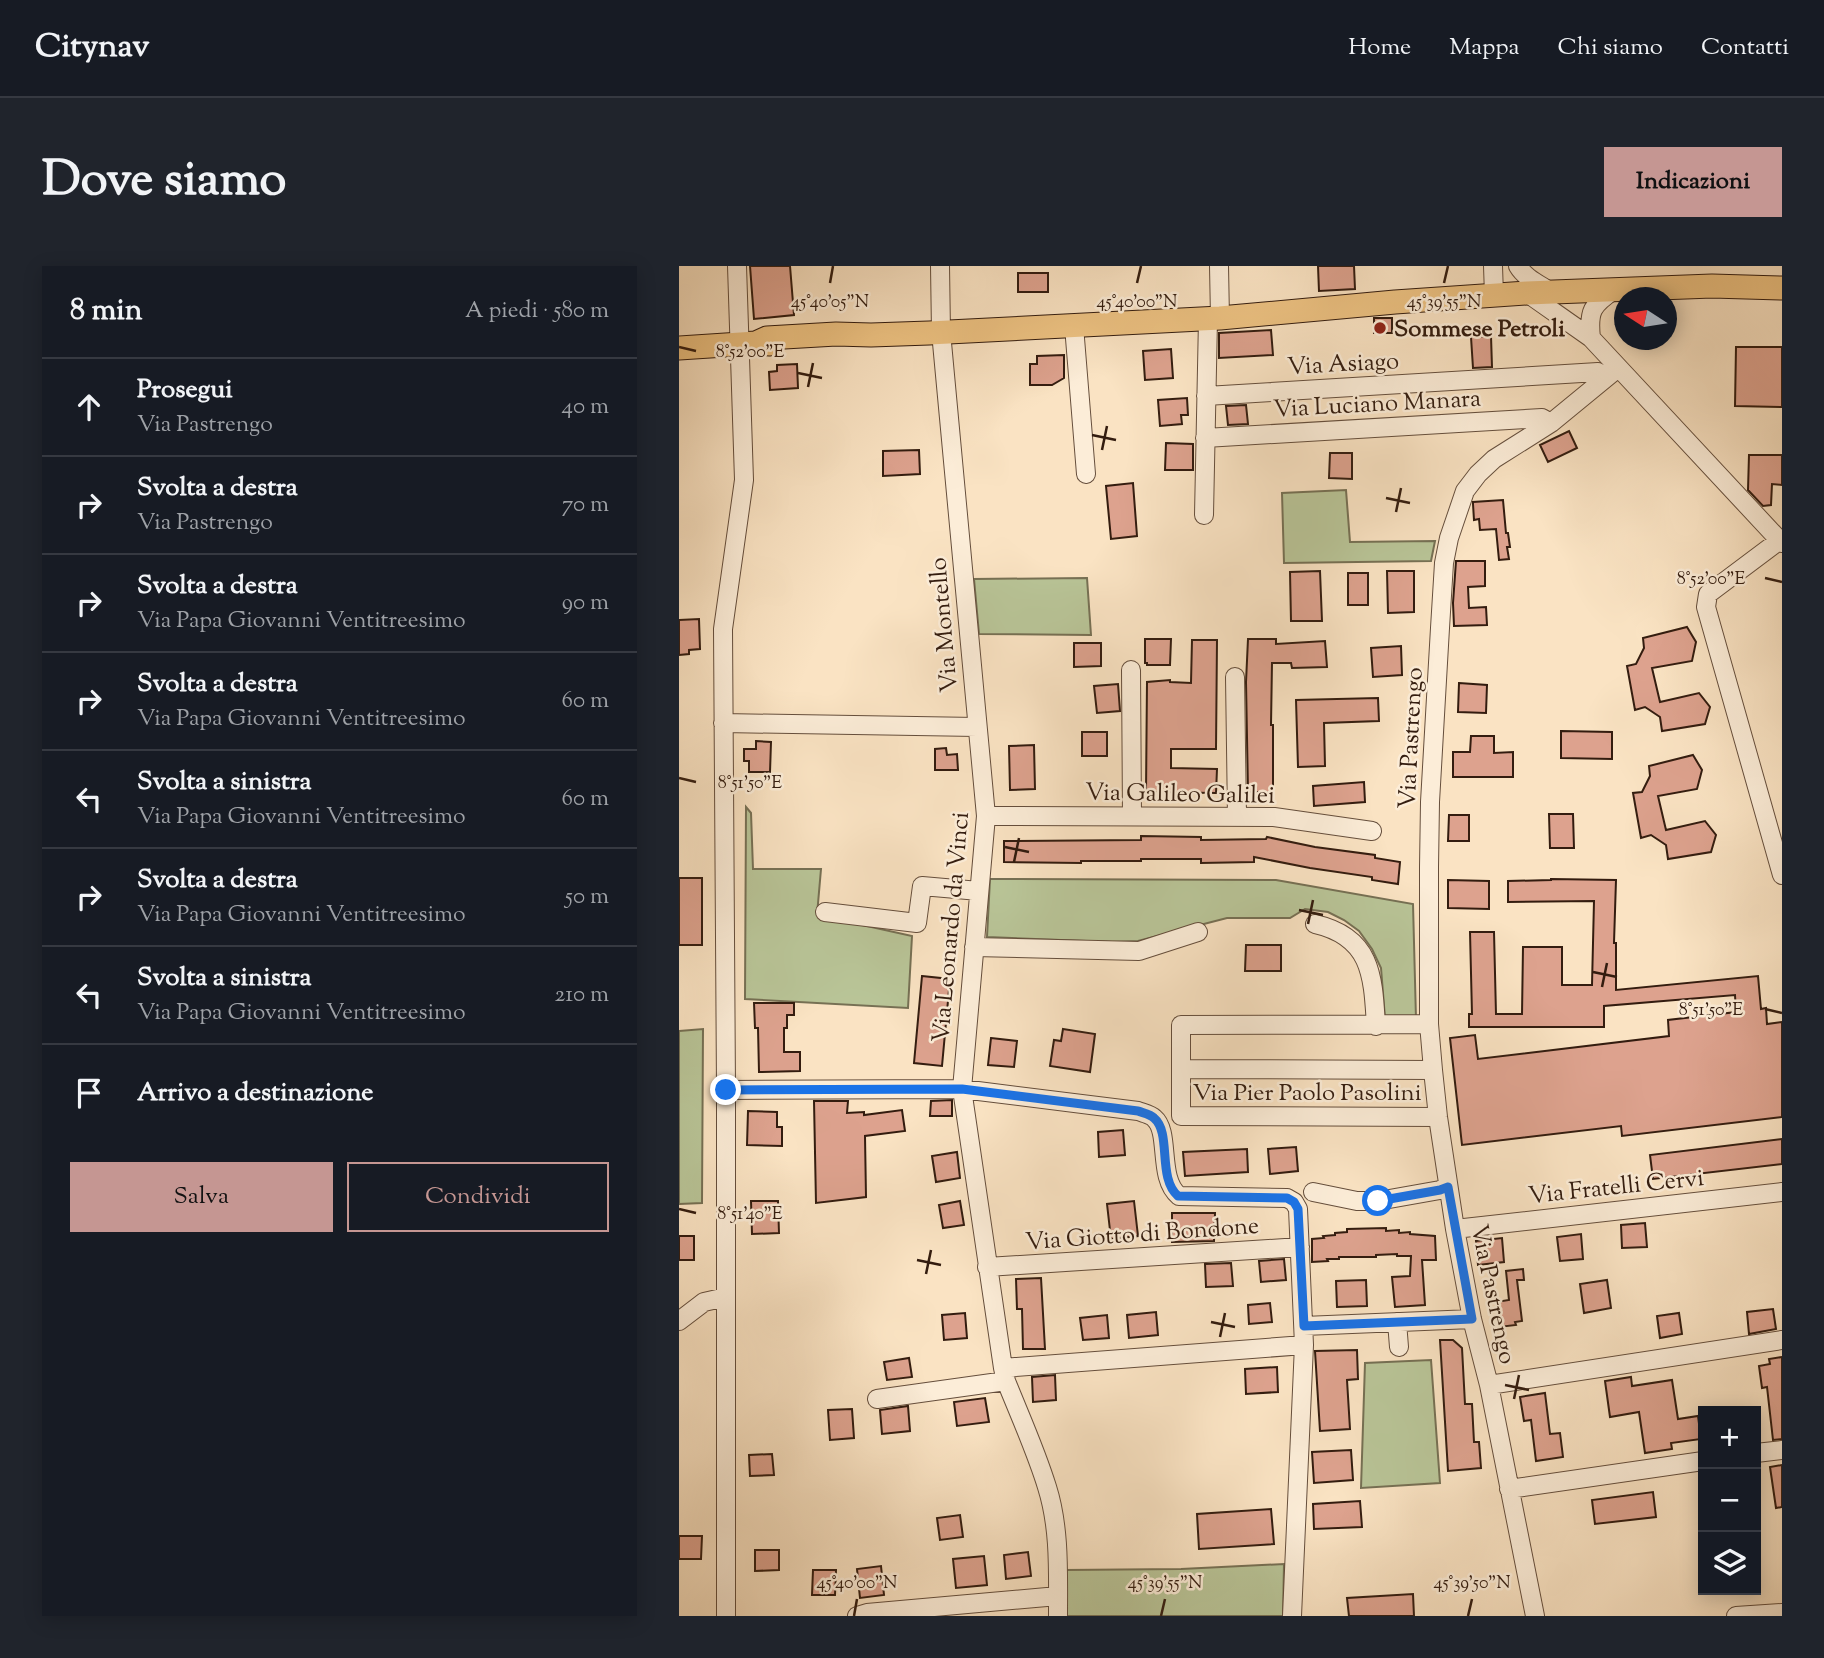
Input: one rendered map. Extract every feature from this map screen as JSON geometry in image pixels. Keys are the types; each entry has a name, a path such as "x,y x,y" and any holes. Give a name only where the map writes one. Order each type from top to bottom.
{"main road":[{"path":"1677,287 1782,288"},
{"path":"679,348 748,344 767,338 1074,326 1214,318 1494,295 1614,290"}],"street":[{"path":"726,1616 723,629 744,480 748,344 737,266"},
{"name":"Via Montello","path":"723,723 977,727 941,332 940,266"},
{"path":"1204,515 1206,396 1219,266"},
{"path":"1493,266 1494,295"},
{"path":"1494,295 1506,287 1515,266 1532,280 1577,296 1583,305 1585,330"},
{"path":"1585,330 1599,300 1614,290"},
{"path":"1527,293 1585,330 1613,372 1781,541 1708,594 1706,607 1782,875"},
{"path":"1074,326 1086,474"},
{"name":"Via Asiago","path":"1206,396 1613,372"},
{"name":"Via Pastrengo","path":"1535,1616 1455,1229 1433,1070 1429,1024 1430,802 1442,589 1449,538 1465,491 1478,474 1494,459 1551,423 1613,372"},
{"name":"Via Luciano Manara","path":"1205,438 1542,418 1551,423"},
{"path":"1131,670 1132,816"},
{"path":"1235,677 1237,817"},
{"name":"Via Leonardo da Vinci","path":"977,727 986,816 962,1089 1005,1374 1048,1488 1057,1543 1058,1616"},
{"name":"Via Galileo Galilei","path":"986,816 1274,817 1372,831"},
{"path":"825,912 917,923 922,886 979,891"},
{"path":"1315,924 1343,934 1352,940 1364,956 1372,977 1376,1026"},
{"path":"974,947 1139,951 1198,932"},
{"name":"Via Pier Paolo Pasolini","path":"1429,1024 1181,1025 1181,1116 1438,1117"},
{"name":"Via Pier Paolo Pasolini","path":"1181,1069 1433,1070"},
{"path":"726,1090 962,1089 1138,1111 1154,1118 1160,1127 1168,1181 1178,1196 1287,1198 1294,1202 1298,1209 1304,1345 1292,1616"},
{"path":"1313,1192 1357,1201 1378,1201 1448,1187"},
{"name":"Via Fratelli Cervi","path":"1455,1229 1782,1192"},
{"name":"Via Giotto di Bondone","path":"987,1267 1300,1247"},
{"path":"679,1321 704,1302 726,1297"},
{"path":"1304,1326 1472,1319"},
{"path":"1397,1322 1399,1347"},
{"path":"1489,1385 1782,1340"},
{"path":"877,1399 1005,1374 1304,1345"},
{"path":"1761,1452 1782,1450"},
{"path":"1509,1489 1698,1462"},
{"path":"857,1616 1058,1596"},
{"path":"1736,1616 1782,1613"}],"green space":[{"path":"1346,490 1350,542 1435,541 1431,561 1284,563 1282,493"},
{"path":"1087,578 1091,635 979,634 974,579"},
{"path":"746,807 751,813 753,869 821,869 817,915 912,936 908,1008 745,999"},
{"path":"990,879 1276,880 1413,904 1416,1019 1385,1018 1381,968 1372,949 1359,931 1328,912 1305,909 1290,918 1227,918 1138,941 987,937"},
{"path":"703,1029 702,1203 679,1204 679,1031"},
{"path":"1431,1360 1440,1483 1361,1488 1365,1363"},
{"path":"1284,1564 1283,1616 1064,1616 1065,1570 1181,1569"}],"building":[{"path":"750,266 790,266 794,315 754,319"},
{"path":"1318,266 1354,266 1355,289 1319,291"},
{"path":"1018,273 1048,273 1048,292 1018,292"},
{"path":"1374,318 1392,318 1392,333 1374,333"},
{"path":"1271,330 1273,355 1219,358 1219,333"},
{"path":"1491,336 1492,367 1473,368 1471,337"},
{"path":"1736,347 1782,347 1782,407 1735,406"},
{"path":"1171,349 1173,378 1145,380 1143,351"},
{"path":"1064,355 1064,378 1052,385 1030,385 1030,364 1037,364 1037,356"},
{"path":"797,364 798,388 770,390 769,372 777,371 777,365"},
{"path":"1187,398 1188,415 1181,415 1182,424 1160,426 1158,400"},
{"path":"1246,405 1248,424 1228,425 1226,406"},
{"path":"1569,431 1577,448 1548,462 1540,445"},
{"path":"1166,443 1193,444 1193,470 1165,470"},
{"path":"919,450 920,474 883,476 883,451"},
{"path":"1330,453 1352,453 1352,479 1329,478"},
{"path":"1749,455 1782,455 1782,485 1772,484 1771,505 1763,506 1748,490"},
{"path":"1133,483 1137,536 1111,539 1106,486"},
{"path":"1503,500 1510,547 1507,547 1509,559 1499,560 1496,529 1480,530 1479,519 1474,520 1473,502"},
{"path":"1456,561 1485,561 1485,586 1468,587 1469,608 1486,607 1487,625 1454,626"},
{"path":"1320,571 1322,621 1291,621 1290,572"},
{"path":"1387,571 1414,571 1414,612 1388,613"},
{"path":"1348,573 1368,573 1368,605 1348,605"},
{"path":"699,619 700,649 679,655 679,620"},
{"path":"1687,627 1696,642 1692,661 1652,668 1660,702 1699,693 1710,707 1705,724 1662,731 1660,717 1645,707 1635,710 1627,666 1636,664 1644,648 1643,638"},
{"path":"1145,639 1171,639 1170,665 1145,663"},
{"path":"1248,639 1276,639 1276,644 1325,641 1327,667 1292,668 1291,663 1272,663 1273,792 1248,792"},
{"path":"1192,640 1217,640 1216,749 1171,749 1171,768 1217,769 1216,793 1146,792 1147,682 1170,680 1191,683"},
{"path":"1074,643 1101,643 1101,666 1074,667"},
{"path":"1401,646 1402,675 1373,677 1371,648"},
{"path":"1459,683 1487,685 1486,713 1458,712"},
{"path":"1118,684 1120,711 1097,713 1094,686"},
{"path":"1378,698 1379,721 1324,723 1325,766 1298,767 1296,700"},
{"path":"1561,731 1612,732 1612,759 1561,758"},
{"path":"1082,732 1107,732 1107,756 1082,756"},
{"path":"1471,736 1494,736 1494,753 1513,752 1513,777 1453,777 1453,752 1470,752"},
{"path":"756,741 771,742 770,772 749,772 749,761 744,761 744,749 756,749"},
{"path":"1034,745 1035,789 1010,790 1009,746"},
{"path":"946,748 947,755 957,754 958,770 935,770 935,749"},
{"path":"1693,755 1702,770 1697,789 1658,796 1666,830 1705,821 1716,835 1711,852 1668,859 1666,845 1651,835 1641,838 1633,793 1642,792 1650,776 1649,766"},
{"path":"1364,782 1365,802 1314,806 1313,786"},
{"path":"1549,814 1573,814 1574,848 1550,848"},
{"path":"1449,815 1469,815 1469,841 1448,841"},
{"path":"1141,836 1201,837 1201,840 1267,837 1375,855 1375,858 1400,862 1398,884 1254,857 1254,862 1201,863 1201,859 1141,859 1081,863 1004,862 1004,841 1141,840"},
{"path":"679,878 702,878 702,945 679,945"},
{"path":"1448,880 1489,881 1489,909 1448,908"},
{"path":"1616,880 1616,990 1758,976 1761,1009 1766,1008 1767,1024 1782,1022 1782,1117 1622,1136 1621,1126 1462,1145 1450,1038 1475,1035 1478,1059 1669,1036 1668,1020 1736,1012 1735,995 1604,1006 1604,1027 1469,1027 1469,1014 1472,1014 1470,932 1494,932 1496,1014 1522,1014 1523,947 1562,947 1562,985 1592,985 1594,901 1508,902 1508,881"},
{"path":"1246,945 1281,945 1281,971 1245,971"},
{"path":"922,976 950,979 942,1066 914,1063"},
{"path":"754,1003 794,1003 794,1015 787,1015 787,1028 784,1028 784,1052 800,1052 800,1071 759,1072 758,1028 755,1028"},
{"path":"1063,1029 1095,1034 1090,1072 1050,1066 1054,1040 1061,1041"},
{"path":"991,1038 1017,1041 1014,1067 988,1065"},
{"path":"952,1100 952,1116 930,1116 931,1101"},
{"path":"814,1101 848,1101 847,1113 864,1112 864,1115 902,1110 905,1131 865,1136 866,1197 816,1203"},
{"path":"748,1111 777,1112 777,1127 782,1127 782,1146 747,1145"},
{"path":"1123,1130 1125,1155 1099,1157 1098,1132"},
{"path":"1782,1139 1782,1164 1653,1179 1650,1155"},
{"path":"1296,1147 1298,1171 1270,1174 1268,1149"},
{"path":"1247,1149 1248,1172 1185,1176 1183,1152"},
{"path":"957,1152 960,1178 936,1182 932,1156"},
{"path":"751,1201 778,1201 779,1233 752,1234"},
{"path":"960,1201 964,1225 943,1228 939,1205"},
{"path":"1134,1201 1138,1236 1111,1239 1107,1204"},
{"path":"1172,1213 1215,1213 1214,1241 1172,1242"},
{"path":"1645,1223 1647,1247 1622,1248 1621,1225"},
{"path":"1386,1228 1386,1231 1399,1230 1399,1233 1435,1236 1436,1260 1422,1260 1425,1305 1395,1307 1392,1277 1410,1276 1411,1256 1397,1254 1339,1257 1312,1262 1312,1239 1347,1232 1347,1229"},
{"path":"1581,1234 1583,1259 1560,1261 1557,1237"},
{"path":"679,1236 694,1236 694,1260 679,1260"},
{"path":"1502,1238 1504,1262 1478,1265 1476,1241"},
{"path":"1284,1259 1286,1280 1261,1282 1259,1261"},
{"path":"1231,1263 1233,1286 1206,1287 1205,1264"},
{"path":"1523,1269 1524,1280 1517,1280 1522,1321 1515,1322 1516,1325 1499,1327 1496,1302 1509,1300 1506,1271"},
{"path":"1041,1278 1045,1349 1023,1349 1022,1309 1017,1309 1016,1279"},
{"path":"1366,1280 1367,1306 1337,1307 1336,1281"},
{"path":"1607,1280 1611,1308 1584,1313 1580,1284"},
{"path":"1270,1303 1272,1322 1249,1324 1248,1305"},
{"path":"1773,1309 1776,1329 1749,1334 1747,1312"},
{"path":"1156,1312 1158,1335 1129,1338 1127,1315"},
{"path":"965,1313 967,1338 944,1340 942,1315"},
{"path":"1679,1313 1682,1334 1660,1338 1657,1316"},
{"path":"1107,1315 1109,1338 1083,1340 1080,1318"},
{"path":"1440,1340 1453,1340 1462,1348 1465,1404 1472,1404 1474,1442 1479,1442 1481,1468 1448,1471"},
{"path":"1357,1350 1358,1379 1347,1380 1350,1429 1320,1431 1315,1351"},
{"path":"1782,1357 1782,1439 1773,1440 1767,1387 1762,1388 1759,1366 1770,1364 1769,1359"},
{"path":"909,1358 912,1377 887,1380 884,1362"},
{"path":"1277,1367 1278,1392 1246,1394 1245,1369"},
{"path":"1055,1375 1056,1400 1033,1402 1032,1377"},
{"path":"1631,1377 1632,1386 1672,1380 1678,1419 1698,1416 1698,1439 1671,1443 1672,1449 1645,1453 1639,1412 1610,1417 1605,1381"},
{"path":"1545,1393 1550,1434 1560,1433 1563,1457 1536,1461 1531,1420 1524,1421 1520,1397"},
{"path":"985,1398 989,1422 957,1426 954,1402"},
{"path":"908,1406 910,1431 882,1434 880,1410"},
{"path":"852,1409 854,1438 830,1440 828,1410"},
{"path":"1351,1450 1353,1480 1314,1483 1312,1452"},
{"path":"772,1454 774,1475 750,1476 749,1455"},
{"path":"1782,1465 1782,1507 1776,1508 1770,1467"},
{"path":"1653,1492 1656,1517 1595,1524 1592,1500"},
{"path":"1360,1501 1362,1527 1314,1529 1313,1504"},
{"path":"1271,1509 1274,1544 1199,1549 1197,1514"},
{"path":"960,1515 963,1537 940,1540 937,1518"},
{"path":"679,1536 702,1536 701,1559 679,1559"},
{"path":"755,1550 779,1550 779,1570 755,1571"},
{"path":"1028,1552 1031,1576 1006,1579 1004,1555"},
{"path":"984,1556 987,1585 956,1588 953,1559"},
{"path":"881,1566 884,1595 860,1598 857,1569"},
{"path":"813,1570 836,1570 835,1595 812,1595"},
{"path":"1413,1594 1414,1616 1349,1616 1347,1598"}],"place":[{"name":"Sommese Petroli","path":"1380,328"}],"route":[{"path":"726,1090 962,1089 1138,1111 1154,1118 1160,1127 1168,1181 1178,1196 1287,1198 1294,1202 1298,1209 1304,1326 1472,1319 1448,1187 1378,1201"}]}
